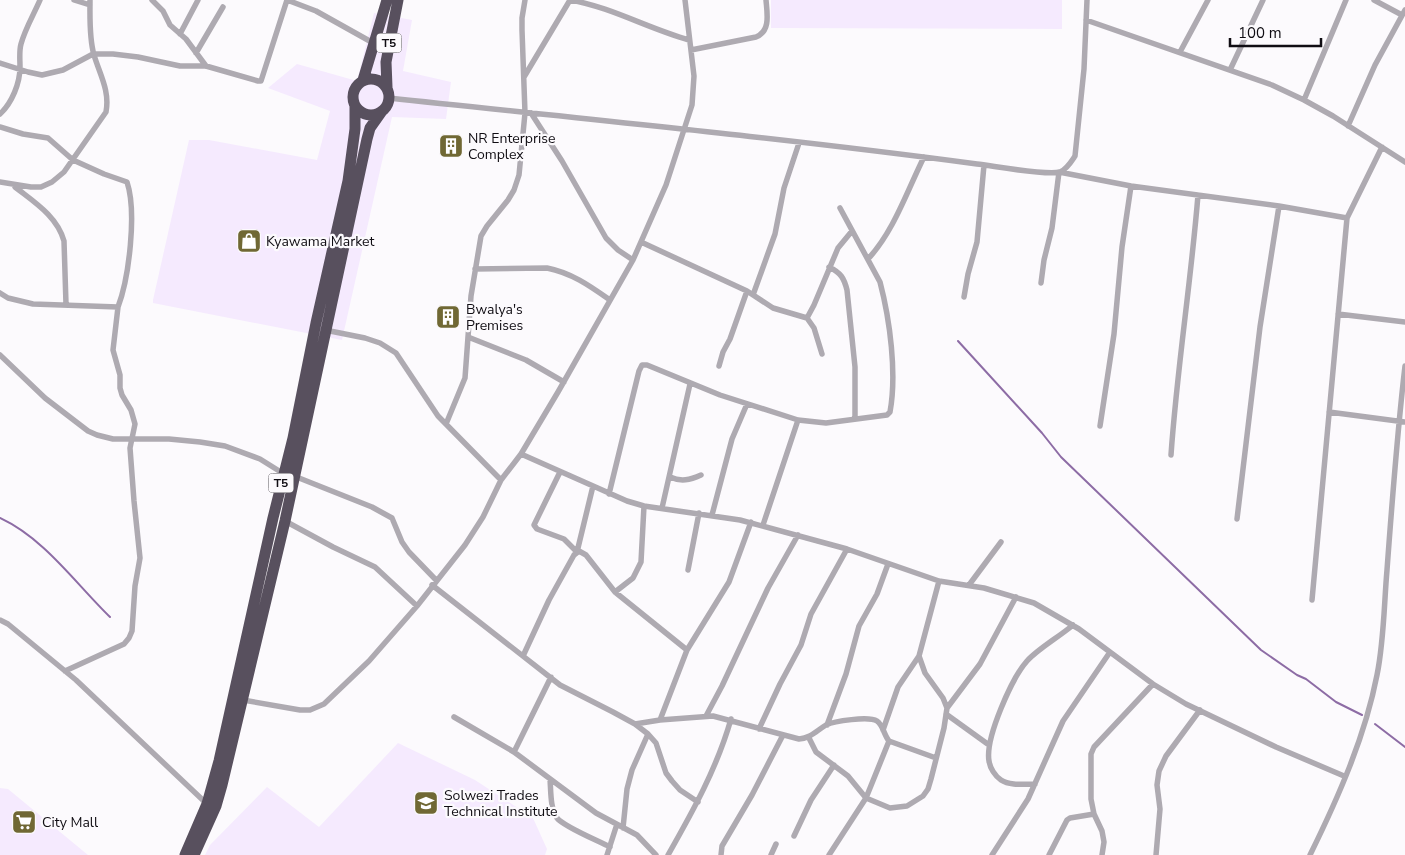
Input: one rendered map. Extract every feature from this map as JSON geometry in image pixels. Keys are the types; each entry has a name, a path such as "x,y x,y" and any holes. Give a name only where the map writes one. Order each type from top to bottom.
{"highway":[{"name":"T5","path":"194,855 216,806 285,521 293,438 316,323 348,181 356,128 353,91 357,84 363,80 387,0"},
{"name":"T5","path":"185,855 207,804 219,761 325,330 367,139 370,128 386,107 388,92 386,62 398,0"},
{"path":"363,80 374,78 381,82 388,92"},
{"path":"355,106 360,112 367,115 375,115 382,112"}],"street":[{"path":"0,114 7,107 13,96 20,70 21,42 40,0"},
{"path":"0,182 41,187 52,182 74,160 106,112 108,103 102,76 94,54 90,3 74,0"},
{"path":"152,0 158,5 170,25 186,39 206,66"},
{"path":"180,34 198,0"},
{"path":"0,63 42,75 62,70 94,54 138,57 180,66 206,66 261,81 287,0 316,12 375,44"},
{"path":"446,424 465,378 471,296 478,247 483,231 508,200 517,182 528,113 524,77 522,18 525,0"},
{"path":"524,77 570,0 603,8 690,40"},
{"path":"243,700 300,710 310,710 324,704 369,661 417,606 483,518 501,480 520,454 564,382 633,260 666,186 692,105 694,90 685,0"},
{"path":"691,50 756,37 762,34 766,26 766,0"},
{"path":"1041,283 1044,260 1052,228 1059,172 1068,166 1075,156 1088,0"},
{"path":"1180,52 1208,0"},
{"path":"1230,70 1263,0"},
{"path":"1304,100 1346,0"},
{"path":"1348,126 1375,65 1404,12 1374,0"},
{"path":"196,53 223,7"},
{"path":"1086,20 1260,80 1304,100 1405,162"},
{"path":"388,92 528,113 924,157 1034,172 1059,172 1131,186 1279,206 1347,218"},
{"path":"528,113 562,161 606,238 618,250 633,260"},
{"path":"0,127 23,134 48,138 74,160 104,174 123,180 128,184 131,235 124,287 118,308 113,350 120,375 120,388 134,417 135,424 131,439 134,501 140,558 135,586 131,635 124,644 65,671"},
{"path":"753,295 775,234 784,188 799,143"},
{"path":"1312,600 1347,218 1382,147"},
{"path":"868,259 878,248 887,233 924,157"},
{"path":"964,297 965,286 977,242 984,165"},
{"path":"14,185 51,216 62,233 66,304"},
{"path":"1100,426 1114,334 1122,247 1131,186"},
{"path":"1171,455 1177,388 1193,262 1198,195"},
{"path":"1237,520 1260,327 1279,206"},
{"path":"609,494 641,366 647,365 690,384 798,420 826,423 886,415 890,412 892,365 888,315 880,282 840,208"},
{"path":"807,318 838,248 852,231"},
{"path":"641,242 747,291 773,308 807,318 814,328 822,354"},
{"path":"830,267 844,278 847,290 855,367 855,419"},
{"path":"475,269 547,268 556,270 576,278 610,300"},
{"path":"719,366 747,291"},
{"path":"0,293 8,298 33,304 66,304 118,308"},
{"path":"1338,314 1405,322"},
{"path":"325,330 365,338 380,343 396,353 430,406 501,480"},
{"path":"468,337 526,360 564,382"},
{"path":"0,355 45,398 88,431 104,438 169,439 225,446 260,459 289,475 372,507 392,518 402,542 434,583 560,685 635,724 648,734 656,743 666,772 672,781 680,790 698,802"},
{"path":"1310,855 1344,776 1377,675 1402,422 1405,366"},
{"path":"662,508 690,384"},
{"path":"712,514 732,439 747,404"},
{"path":"1329,412 1402,422"},
{"path":"763,526 798,420"},
{"path":"520,454 609,494 644,506 712,514 751,522 847,549 939,581 969,585 1034,603 1073,625 1153,684 1186,704 1276,747 1344,776"},
{"path":"560,472 534,525 537,529 564,539 577,552 581,551 586,555 615,592 687,650"},
{"path":"670,477 682,480 701,475"},
{"path":"523,656 549,600 577,552 592,486"},
{"path":"615,592 633,578 641,562 644,506"},
{"path":"688,570 699,513"},
{"path":"285,521 374,567 417,606"},
{"path":"660,720 687,650 729,582 751,522"},
{"path":"706,716 768,588 798,535"},
{"path":"969,585 1001,542"},
{"path":"760,728 780,684 801,645 811,614 824,594 847,549"},
{"path":"827,725 846,674 859,626 876,594 888,564"},
{"path":"883,730 898,687 919,656 939,581"},
{"path":"809,738 816,752 848,776 866,798 890,808 907,806 916,801 928,789 947,711 977,668 1016,597"},
{"path":"0,620 8,624 107,708 207,804"},
{"path":"1035,784 1013,784 1000,780 990,767 988,760 989,744 1010,689 1022,668 1035,654 1073,625"},
{"path":"992,855 1024,806 1063,721 1110,652"},
{"path":"919,656 925,673 943,698 947,711 989,744"},
{"path":"514,752 551,677"},
{"path":"1102,855 1104,842 1102,831 1094,814 1091,798 1091,754 1094,747 1153,684"},
{"path":"1156,855 1160,809 1157,785 1158,771 1166,756 1200,710"},
{"path":"635,724 706,716 731,720 798,739 809,738 827,725 839,721 872,719 877,721 889,741 936,758"},
{"path":"454,717 514,752 596,813 637,835 656,855"},
{"path":"668,855 698,802 718,758 731,720"},
{"path":"623,828 627,789 632,770 648,734"},
{"path":"721,855 722,846 752,794 782,735"},
{"path":"829,855 866,798 889,741"},
{"path":"794,836 811,800 834,765"},
{"path":"550,779 552,802 558,819 610,847"},
{"path":"1049,855 1067,820 1094,814"},
{"path":"607,855 617,824"},
{"path":"771,855 776,844"}],"shaded area":[{"path":"771,0 1062,0 1062,29 771,28"},
{"path":"374,13 412,20 403,71 451,82 446,119 392,117 342,340 153,303 189,140 209,140 317,160 330,111 268,88 297,64 357,81"},
{"name":"Solwezi Trades Technical Institute","path":"398,743 475,780 533,818 547,849 545,855 205,855 210,845 267,787 319,827"},
{"name":"City Mall","path":"0,788 8,789 88,855 0,855"}],"waterway":[{"path":"958,341 1042,433 1061,457 1261,650 1297,675 1306,679 1336,702 1362,715"},
{"path":"0,518 16,527 45,550 110,617"},
{"path":"1375,724 1405,747"}],"place":[{"name":"NR Enterprise Complex","path":"451,146"},
{"name":"Kyawama Market","path":"249,241"},
{"name":"Bwalya's Premises","path":"448,317"},
{"name":"Solwezi Trades Technical Institute","path":"426,803"},
{"name":"City Mall","path":"24,822"}]}
